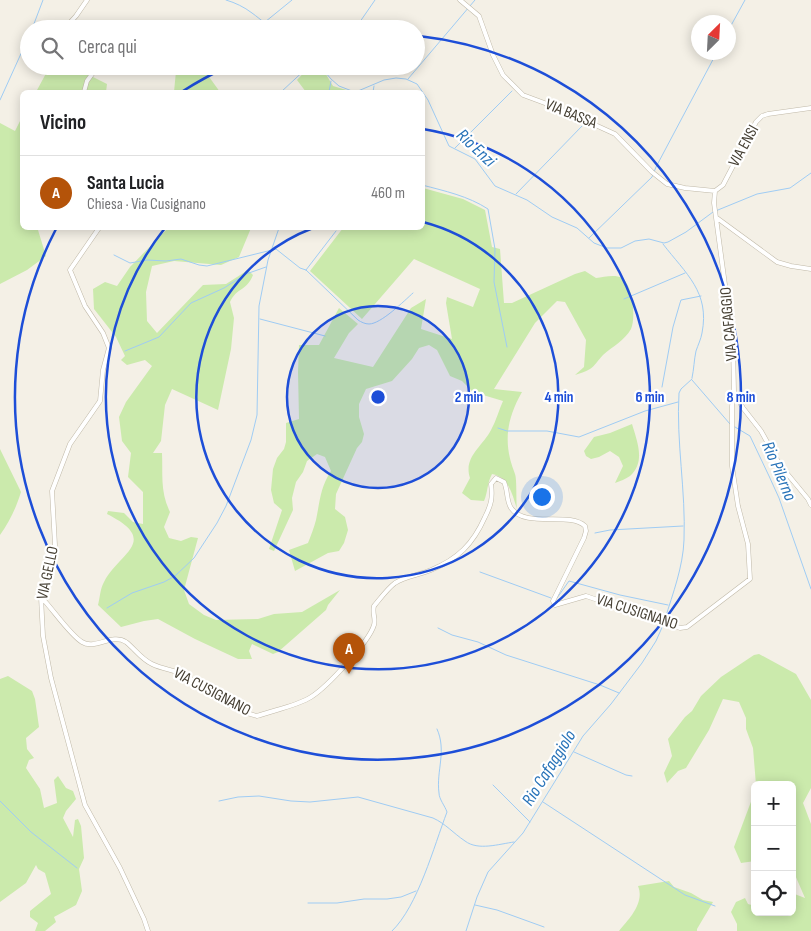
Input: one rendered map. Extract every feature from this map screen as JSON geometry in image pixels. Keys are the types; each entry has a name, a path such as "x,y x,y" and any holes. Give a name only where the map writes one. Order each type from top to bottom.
{"street":[{"path":"72,20 87,0"},
{"name":"VIA BASSA","path":"460,0 479,16 493,55 503,75 516,89 530,98 558,108 616,134 653,173 667,184 676,187 714,191"},
{"path":"85,90 87,81 91,75"},
{"name":"VIA ENSI","path":"714,191 723,185 756,122 762,116 811,108"},
{"name":"VIA CAFAGGIO","path":"714,191 733,344 732,466 738,506 748,544 750,579"},
{"path":"716,216 777,262 811,269"},
{"name":"VIA GELLO","path":"98,230 70,270 85,306 107,340 109,348 103,370 102,395 96,408 70,444 53,485 55,545 41,597 43,636 51,678 85,805 120,868 148,931"},
{"path":"734,392 743,408 761,431 780,465 804,493 811,505"},
{"name":"VIA CUSIGNANO","path":"41,597 75,636 84,643 88,644 115,639 125,642 150,664 186,676 226,702 257,716 313,696 347,663 367,637 375,623 374,606 391,586 402,580 438,568 460,554 471,544 492,502 492,484 496,478 504,482 510,505 518,515 530,518 576,521 585,526 584,538 553,601 555,605 558,606 576,597 586,596 683,628 750,579"}],"green space":[{"path":"45,75 92,75 107,84 106,90 37,90"},
{"path":"176,75 208,75 219,90 174,90"},
{"path":"302,75 326,75 333,86 346,90 304,90 297,80"},
{"path":"20,121 20,230 38,230 46,256 27,270 0,284 0,123 15,131"},
{"path":"425,189 463,199 485,210 492,247 500,249 504,303 512,303 585,271 596,278 616,276 622,278 629,287 632,302 632,324 625,337 603,355 592,368 575,375 584,367 586,340 565,302 557,301 535,323 494,389 522,392 512,412 508,432 509,452 516,477 517,509 506,482 492,474 484,501 471,500 462,493 470,478 469,464 471,458 488,436 503,401 473,392 462,381 450,376 437,350 429,345 419,348 412,359 392,381 366,389 359,404 359,417 364,434 362,442 357,448 336,494 335,509 345,517 348,530 344,543 339,551 328,553 295,571 289,550 308,543 316,520 322,489 331,471 325,457 317,454 307,461 303,472 296,482 292,498 293,510 274,551 269,549 282,510 274,503 271,490 273,469 286,442 286,423 299,419 299,345 319,345 339,308 358,324 349,333 334,358 373,367 411,308 426,299 421,329 452,339 446,303 447,297 473,307 480,289 414,259 362,319 310,271 341,230 425,230"},
{"path":"166,230 250,230 239,257 221,265 174,261 152,266 146,292 147,321 157,333 203,285 226,284 248,270 253,275 230,302 234,318 231,349 218,410 172,389 165,405 161,441 153,453 162,453 163,490 170,512 164,527 169,538 181,541 191,537 198,538 184,590 189,604 204,615 216,620 258,619 274,614 302,612 340,590 326,610 278,652 273,654 252,644 249,651 252,659 238,659 158,619 121,627 98,605 104,582 126,555 134,540 131,532 123,523 107,514 108,511 124,513 133,522 143,524 143,492 128,477 131,453 122,441 119,417 126,402 152,366 145,360 127,365 121,360 125,356 116,337 94,309 93,289 105,282 117,286 130,267"},
{"path":"632,424 639,451 638,464 630,476 615,483 623,466 619,457 610,451 591,459 586,456 584,451 594,437"},
{"path":"0,449 21,492 7,525 0,535"},
{"path":"759,654 796,674 811,700 811,788 803,803 811,824 811,931 737,931 737,924 731,912 736,902 745,898 748,904 751,905 751,916 796,916 796,895 805,898 796,877 796,781 756,781 753,748 746,729 746,718 739,702 723,699 709,730 686,768 678,771 667,783 664,773 672,756 668,739 692,711 701,696 721,677 754,655"},
{"path":"8,676 32,691 35,699 39,727 26,738 27,749 34,758 29,760 26,768 40,789 44,808 57,803 54,780 58,776 66,788 73,791 76,799 63,818 73,837 75,820 78,819 81,826 84,858 79,869 82,891 76,905 54,917 56,922 45,931 35,931 38,923 30,917 30,911 51,894 45,873 38,869 36,865 26,883 0,902 0,679"},
{"path":"751,802 751,862 741,863 734,847"},
{"path":"669,881 674,887 703,900 713,902 697,931 619,931 638,905 640,892 638,886"}],"waterway":[{"path":"35,20 43,0"},
{"name":"Rio Enzi","path":"226,0 246,9 262,20"},
{"path":"267,20 292,0"},
{"path":"361,20 375,0"},
{"path":"425,59 475,0"},
{"path":"736,16 745,0"},
{"path":"0,100 20,56"},
{"path":"589,238 652,177 713,60"},
{"path":"283,90 299,75"},
{"name":"Rio Enzi","path":"328,75 339,86 349,90"},
{"path":"408,79 411,75"},
{"name":"Rio Enzi","path":"360,90 384,80 396,78 406,79 417,84 421,90"},
{"path":"329,90 331,81"},
{"path":"373,90 374,86"},
{"path":"455,148 512,91"},
{"name":"Rio Enzi","path":"425,96 449,146 475,159 495,186 527,200 552,217 577,228 594,243 607,248 621,248 635,241 649,239 664,243 668,242 686,232 713,212 757,194 790,188 811,173"},
{"path":"516,194 584,124"},
{"path":"425,186 464,197 488,209 495,249 494,282 507,347"},
{"path":"107,608 132,593 164,582 175,576 194,558 226,506 251,440 257,415 259,306 268,260 278,230"},
{"path":"306,270 336,231"},
{"name":"Rio Pilerno","path":"663,244 694,284 703,306 702,333 696,351 692,378"},
{"path":"114,255 130,263 147,260 166,261 181,259 207,266 276,249 300,268 306,270 358,320 368,324 374,323 386,316 413,293"},
{"path":"125,351 159,337 191,303 224,288 246,274 266,267"},
{"path":"624,299 685,273"},
{"path":"662,387 673,327 681,300 701,296"},
{"path":"260,319 325,336"},
{"name":"Rio Cafaggiolo","path":"665,619 680,570 684,540 684,503 678,411 679,393 692,379"},
{"name":"Rio Pilerno","path":"692,380 730,424"},
{"path":"498,428 507,431 547,431 579,437 645,411 678,402"},
{"name":"Rio Pilerno","path":"735,427 750,436 769,476 779,498 811,589"},
{"path":"595,533 610,530 683,526"},
{"path":"480,572 551,598"},
{"path":"557,598 569,581 620,595 668,605"},
{"name":"Rio Cafaggiolo","path":"466,931 477,897 488,872 523,833 583,736 611,704 642,663 656,641 664,623"},
{"path":"438,628 452,635 478,642 506,655 600,685 619,693"},
{"path":"392,931 410,907 431,858 447,812 439,795 441,745 437,729"},
{"path":"574,752 632,776"},
{"path":"493,785 530,822"},
{"path":"219,801 238,797 259,796 310,802 358,797 433,818 470,844 476,846 514,842"},
{"path":"0,801 31,832 77,868"},
{"path":"543,802 685,895 715,906"},
{"path":"308,903 387,899 401,897 416,891"},
{"path":"475,905 497,910 544,927"}],"place":[{"name":"Santa Lucia","path":"349,674"}]}
